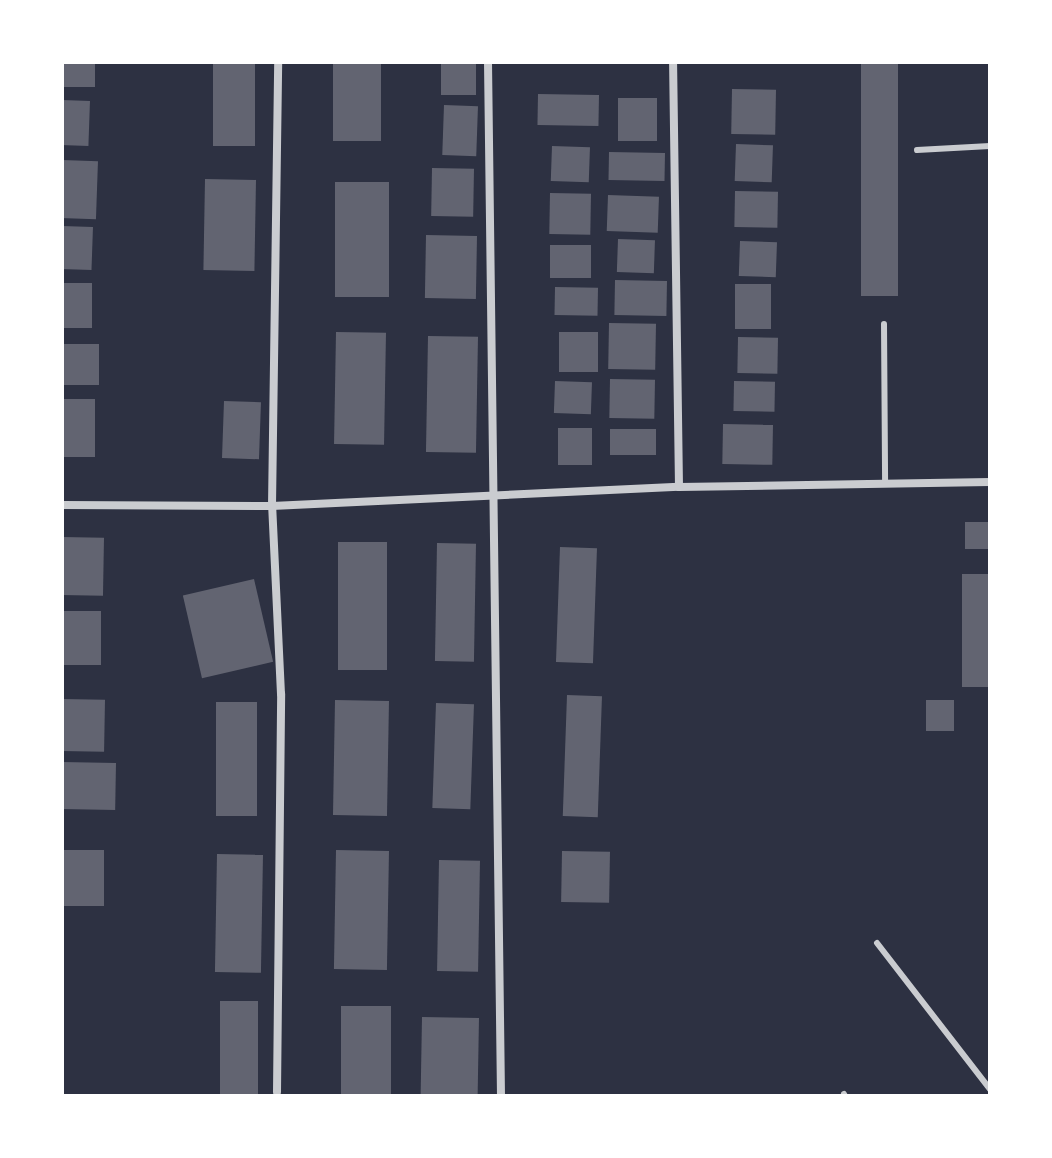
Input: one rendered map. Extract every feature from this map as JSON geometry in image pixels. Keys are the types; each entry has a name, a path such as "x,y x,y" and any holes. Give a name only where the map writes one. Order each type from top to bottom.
{"street":[{"path":"277,1092 281,694 272,506 278,62"},
{"path":"488,62 501,1096"},
{"path":"673,62 679,487"},
{"path":"62,505 272,506 679,487 990,482"}],"lane":[{"path":"917,150 990,146"},
{"path":"884,324 885,484"},
{"path":"877,943 990,1089"}],"building":[{"path":"62,62 95,62 95,87 62,87"},
{"path":"213,62 255,62 255,146 213,146"},
{"path":"333,62 381,62 381,141 333,141"},
{"path":"441,62 476,62 476,95 441,95"},
{"path":"861,62 898,62 898,296 861,296"},
{"path":"732,89 776,90 775,135 731,134"},
{"path":"538,94 599,95 598,126 537,125"},
{"path":"618,98 657,98 657,141 618,141"},
{"path":"62,100 90,101 88,146 62,145"},
{"path":"444,105 478,106 476,156 442,155"},
{"path":"736,144 773,145 772,182 735,181"},
{"path":"552,146 590,147 589,182 551,181"},
{"path":"609,152 665,153 665,181 609,180"},
{"path":"62,160 98,161 96,219 62,218"},
{"path":"432,168 474,169 473,217 431,216"},
{"path":"205,179 256,180 254,271 203,270"},
{"path":"335,182 389,182 389,297 335,297"},
{"path":"735,191 778,192 777,228 734,227"},
{"path":"550,193 591,194 590,235 549,234"},
{"path":"608,195 659,197 658,233 607,231"},
{"path":"62,226 93,227 91,270 62,269"},
{"path":"426,235 477,236 476,299 425,298"},
{"path":"618,239 655,240 654,273 617,272"},
{"path":"740,241 777,242 776,277 739,276"},
{"path":"550,245 591,245 591,278 550,278"},
{"path":"615,280 667,281 666,316 614,315"},
{"path":"62,283 92,283 92,328 62,328"},
{"path":"735,284 771,284 771,329 735,329"},
{"path":"555,287 598,288 598,316 555,315"},
{"path":"609,323 656,324 655,370 608,369"},
{"path":"336,332 386,333 384,445 334,444"},
{"path":"559,332 598,332 598,372 559,372"},
{"path":"428,336 478,337 476,453 426,452"},
{"path":"738,337 778,338 777,374 737,373"},
{"path":"62,344 99,344 99,385 62,385"},
{"path":"610,379 655,380 654,419 609,418"},
{"path":"555,381 592,382 591,414 554,413"},
{"path":"734,381 775,382 774,412 733,411"},
{"path":"62,399 95,399 95,457 62,457"},
{"path":"224,401 261,402 259,459 222,458"},
{"path":"723,424 773,425 772,465 722,464"},
{"path":"558,428 592,428 592,465 558,465"},
{"path":"610,429 656,429 656,455 610,455"},
{"path":"965,522 990,522 990,549 965,549"},
{"path":"62,537 104,538 103,596 62,595"},
{"path":"338,542 387,542 387,670 338,670"},
{"path":"437,543 476,544 474,662 435,661"},
{"path":"560,547 597,548 593,663 556,662"},
{"path":"962,574 990,574 990,687 962,687"},
{"path":"254,579 273,662 202,678 183,595"},
{"path":"62,611 101,611 101,665 62,665"},
{"path":"567,695 602,696 598,817 563,816"},
{"path":"62,699 105,700 104,752 62,751"},
{"path":"335,700 389,701 387,816 333,815"},
{"path":"926,700 954,700 954,731 926,731"},
{"path":"216,702 257,702 257,816 216,816"},
{"path":"436,703 474,704 470,809 432,808"},
{"path":"62,762 116,763 115,810 62,809"},
{"path":"62,850 104,850 104,906 62,906"},
{"path":"336,850 389,851 387,970 334,969"},
{"path":"562,851 610,852 609,903 561,902"},
{"path":"217,854 263,855 261,973 215,972"},
{"path":"439,860 480,861 478,972 437,971"},
{"path":"220,1001 258,1001 258,1096 220,1096"},
{"path":"341,1006 391,1006 391,1096 341,1096"},
{"path":"422,1017 479,1018 478,1096 421,1096"}]}
